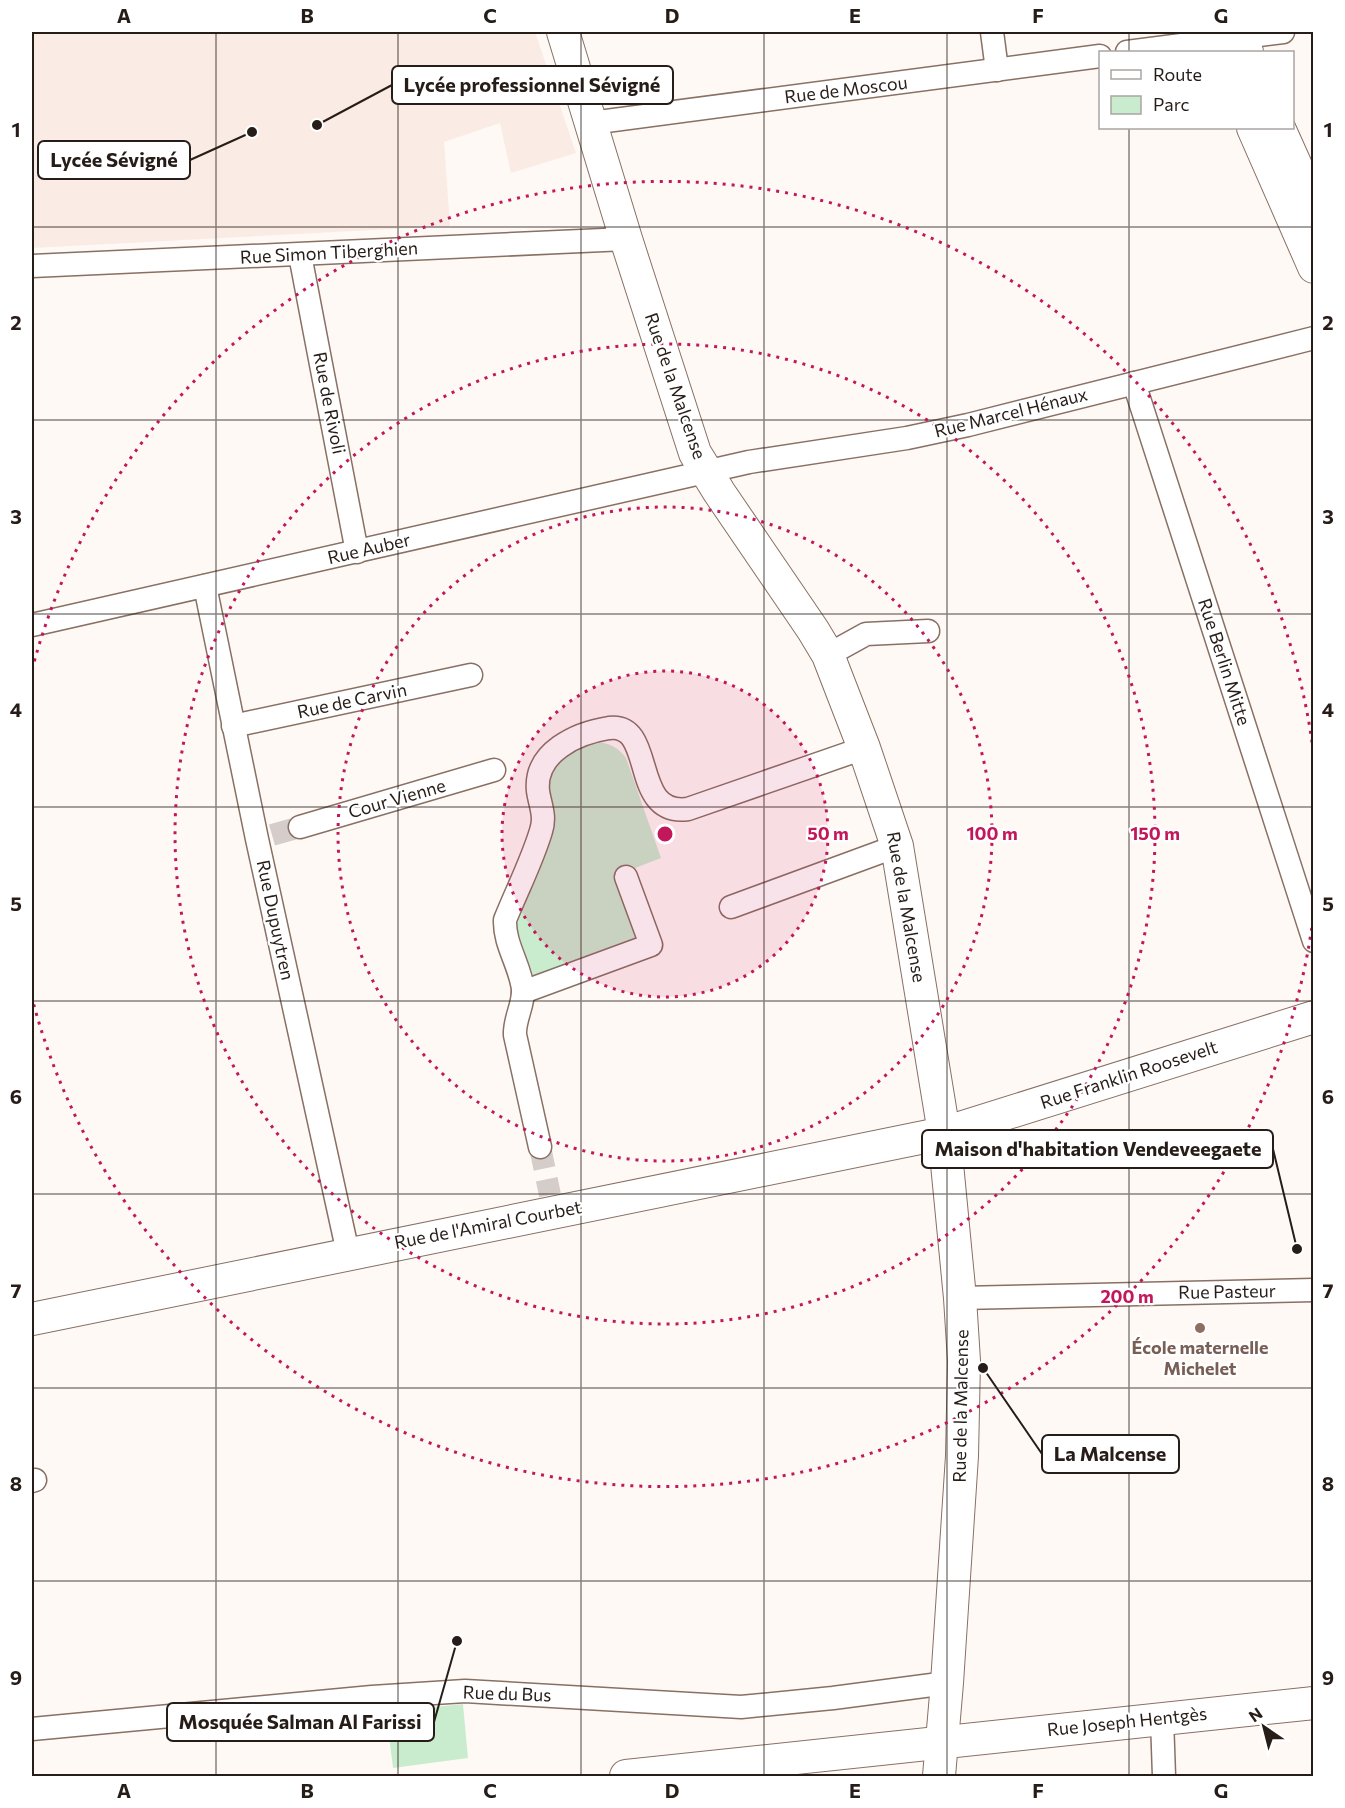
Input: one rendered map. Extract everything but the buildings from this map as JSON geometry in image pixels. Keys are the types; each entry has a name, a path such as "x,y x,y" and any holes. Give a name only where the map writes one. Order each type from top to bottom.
{"street":[{"name":"Rue de la Malcense","path":"563,32 695,453 706,473 828,655 889,817 897,846 944,1132 960,1298 965,1384 947,1683 939,1776"},
{"path":"992,32 997,70"},
{"path":"1135,51 1229,41 1283,32"},
{"name":"Rue de Moscou","path":"591,123 1099,56"},
{"path":"1253,129 1314,267"},
{"path":"1279,129 1314,206"},
{"name":"Rue Simon Tiberghien","path":"32,266 627,239"},
{"name":"Rue de Rivoli","path":"300,255 357,552"},
{"name":"Rue Marcel Hénaux","path":"706,473 749,462 935,432 1314,338"},
{"name":"Rue Berlin Mitte","path":"1134,383 1314,941"},
{"name":"Rue Auber","path":"32,625 706,473"},
{"name":"Rue Dupuytren","path":"205,586 234,726 265,837 348,1253"},
{"path":"828,655 866,634 928,631"},
{"name":"Rue de Carvin","path":"234,726 471,675"},
{"path":"540,1147 515,1035 514,1027 523,992 505,930 505,920 541,831 543,814 538,792 540,772 551,753 568,741 609,728 625,730 636,743 655,797 663,805 677,810 688,809 864,748"},
{"name":"Cour Vienne","path":"300,827 494,770"},
{"path":"731,907 897,846"},
{"path":"523,992 651,945 626,877"},
{"name":"Rue Franklin Roosevelt","path":"944,1132 1314,1017"},
{"name":"Rue de l'Amiral Courbet","path":"32,1319 348,1253 552,1204 944,1132"},
{"name":"Rue Pasteur","path":"960,1298 1314,1290"},
{"name":"Rue du Bus","path":"32,1729 372,1697 465,1691 741,1707 947,1683"},
{"name":"Rue Joseph Hentgès","path":"626,1776 1314,1703"},
{"path":"1162,1719 1164,1776"}],"shaded area":[{"path":"32,32 535,32 576,153 511,173 500,123 444,142 450,226 32,248"}],"green space":[{"path":"598,742 614,747 626,758 661,858 617,875 638,939 535,980 516,927 552,838 554,823 553,806 548,788 550,774 565,752"},
{"path":"463,1704 468,1758 393,1768 386,1712"}],"tunnel":[{"path":"272,835 300,827"},
{"path":"540,1147 550,1195"}],"place":[{"name":"Lycée professionnel Sévigné","path":"317,125"},
{"name":"Lycée Sévigné","path":"252,132"},
{"name":"Maison d'habitation Vendeveegaete","path":"1297,1249"},
{"name":"École maternelle Michelet","path":"1200,1328"},
{"name":"La Malcense","path":"983,1368"},
{"name":"Mosquée Salman Al Farissi","path":"457,1641"}]}
